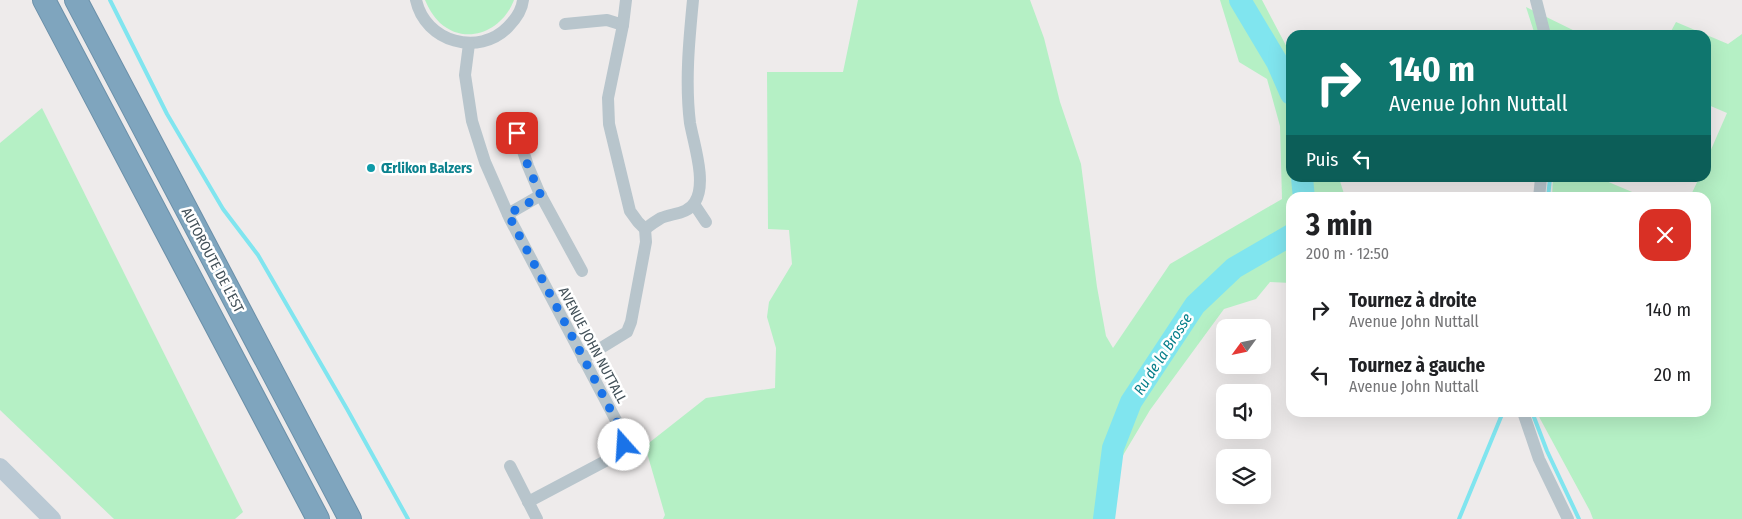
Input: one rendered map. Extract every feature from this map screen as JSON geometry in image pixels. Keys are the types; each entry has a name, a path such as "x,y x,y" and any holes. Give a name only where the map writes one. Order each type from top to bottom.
{"highway":[{"name":"AUTOROUTE DE L’EST","path":"44,0 318,519"},
{"name":"AUTOROUTE DE L’EST","path":"76,0 350,519"}],"main road":[{"path":"0,467 52,519"}],"street":[{"path":"416,0 426,22 438,33 452,41 469,44 486,41 502,33 515,20 523,0"},
{"path":"583,359 627,332 631,322 646,242 645,228 630,211 609,124 608,98 623,25 626,0"},
{"path":"645,228 662,218 687,210 694,204 700,192 700,174 690,121 687,80 692,0"},
{"path":"1536,0 1544,30"},
{"path":"565,24 607,20 623,25"},
{"name":"AVENUE JOHN NUTTALL","path":"469,44 465,75 472,121 485,162 508,214 619,426 624,445 613,457 528,502"},
{"name":"AVENUE JOHN NUTTALL","path":"517,133 541,196 582,271"},
{"path":"508,214 541,196"},
{"path":"694,204 706,222"},
{"path":"1525,417 1539,459 1568,519"},
{"path":"510,466 537,519"}],"green space":[{"path":"425,0 514,0 502,20 493,27 483,32 461,34 450,30 440,23 431,12"},
{"path":"858,0 1030,0 1044,38 1060,102 1081,164 1097,287 1106,336 1113,348 1170,264 1282,199 1280,126 1267,79 1239,62 1220,0 1262,0 1286,46 1286,182 1340,182 1343,192 1286,192 1286,283 1270,282 1256,299 1224,309 1216,319 1150,410 1122,457 1113,519 663,519 665,515 645,446 706,398 775,388 776,348 767,317 769,302 792,264 789,230 768,229 767,72 843,72"},
{"path":"1526,7 1573,30 1533,30"},
{"path":"1676,22 1695,30 1672,30"},
{"path":"1742,34 1742,519 1593,519 1539,417 1711,417 1711,192 1692,192 1697,182 1711,182 1711,150 1727,113 1711,106 1711,37 1728,44"},
{"path":"42,108 243,512 235,519 114,519 0,410 0,143"},
{"path":"1553,182 1608,182 1632,192 1552,192"}],"waterway":[{"path":"110,0 167,114 223,209 258,255 408,519"},
{"name":"Ru de la Brosse","path":"1240,0 1277,62 1286,83"},
{"name":"Ru de la Brosse","path":"1302,182 1303,192"},
{"path":"1549,192 1550,182"},
{"name":"Ru de la Brosse","path":"1104,519 1113,448 1131,402 1195,305 1234,268 1286,238"},
{"path":"1459,519 1501,417"},
{"path":"1534,417 1547,451 1579,519"}],"place":[{"name":"Œrlikon Balzers","path":"371,168"}],"route":[{"path":"517,133 541,196 508,214 619,426 624,445"}]}
